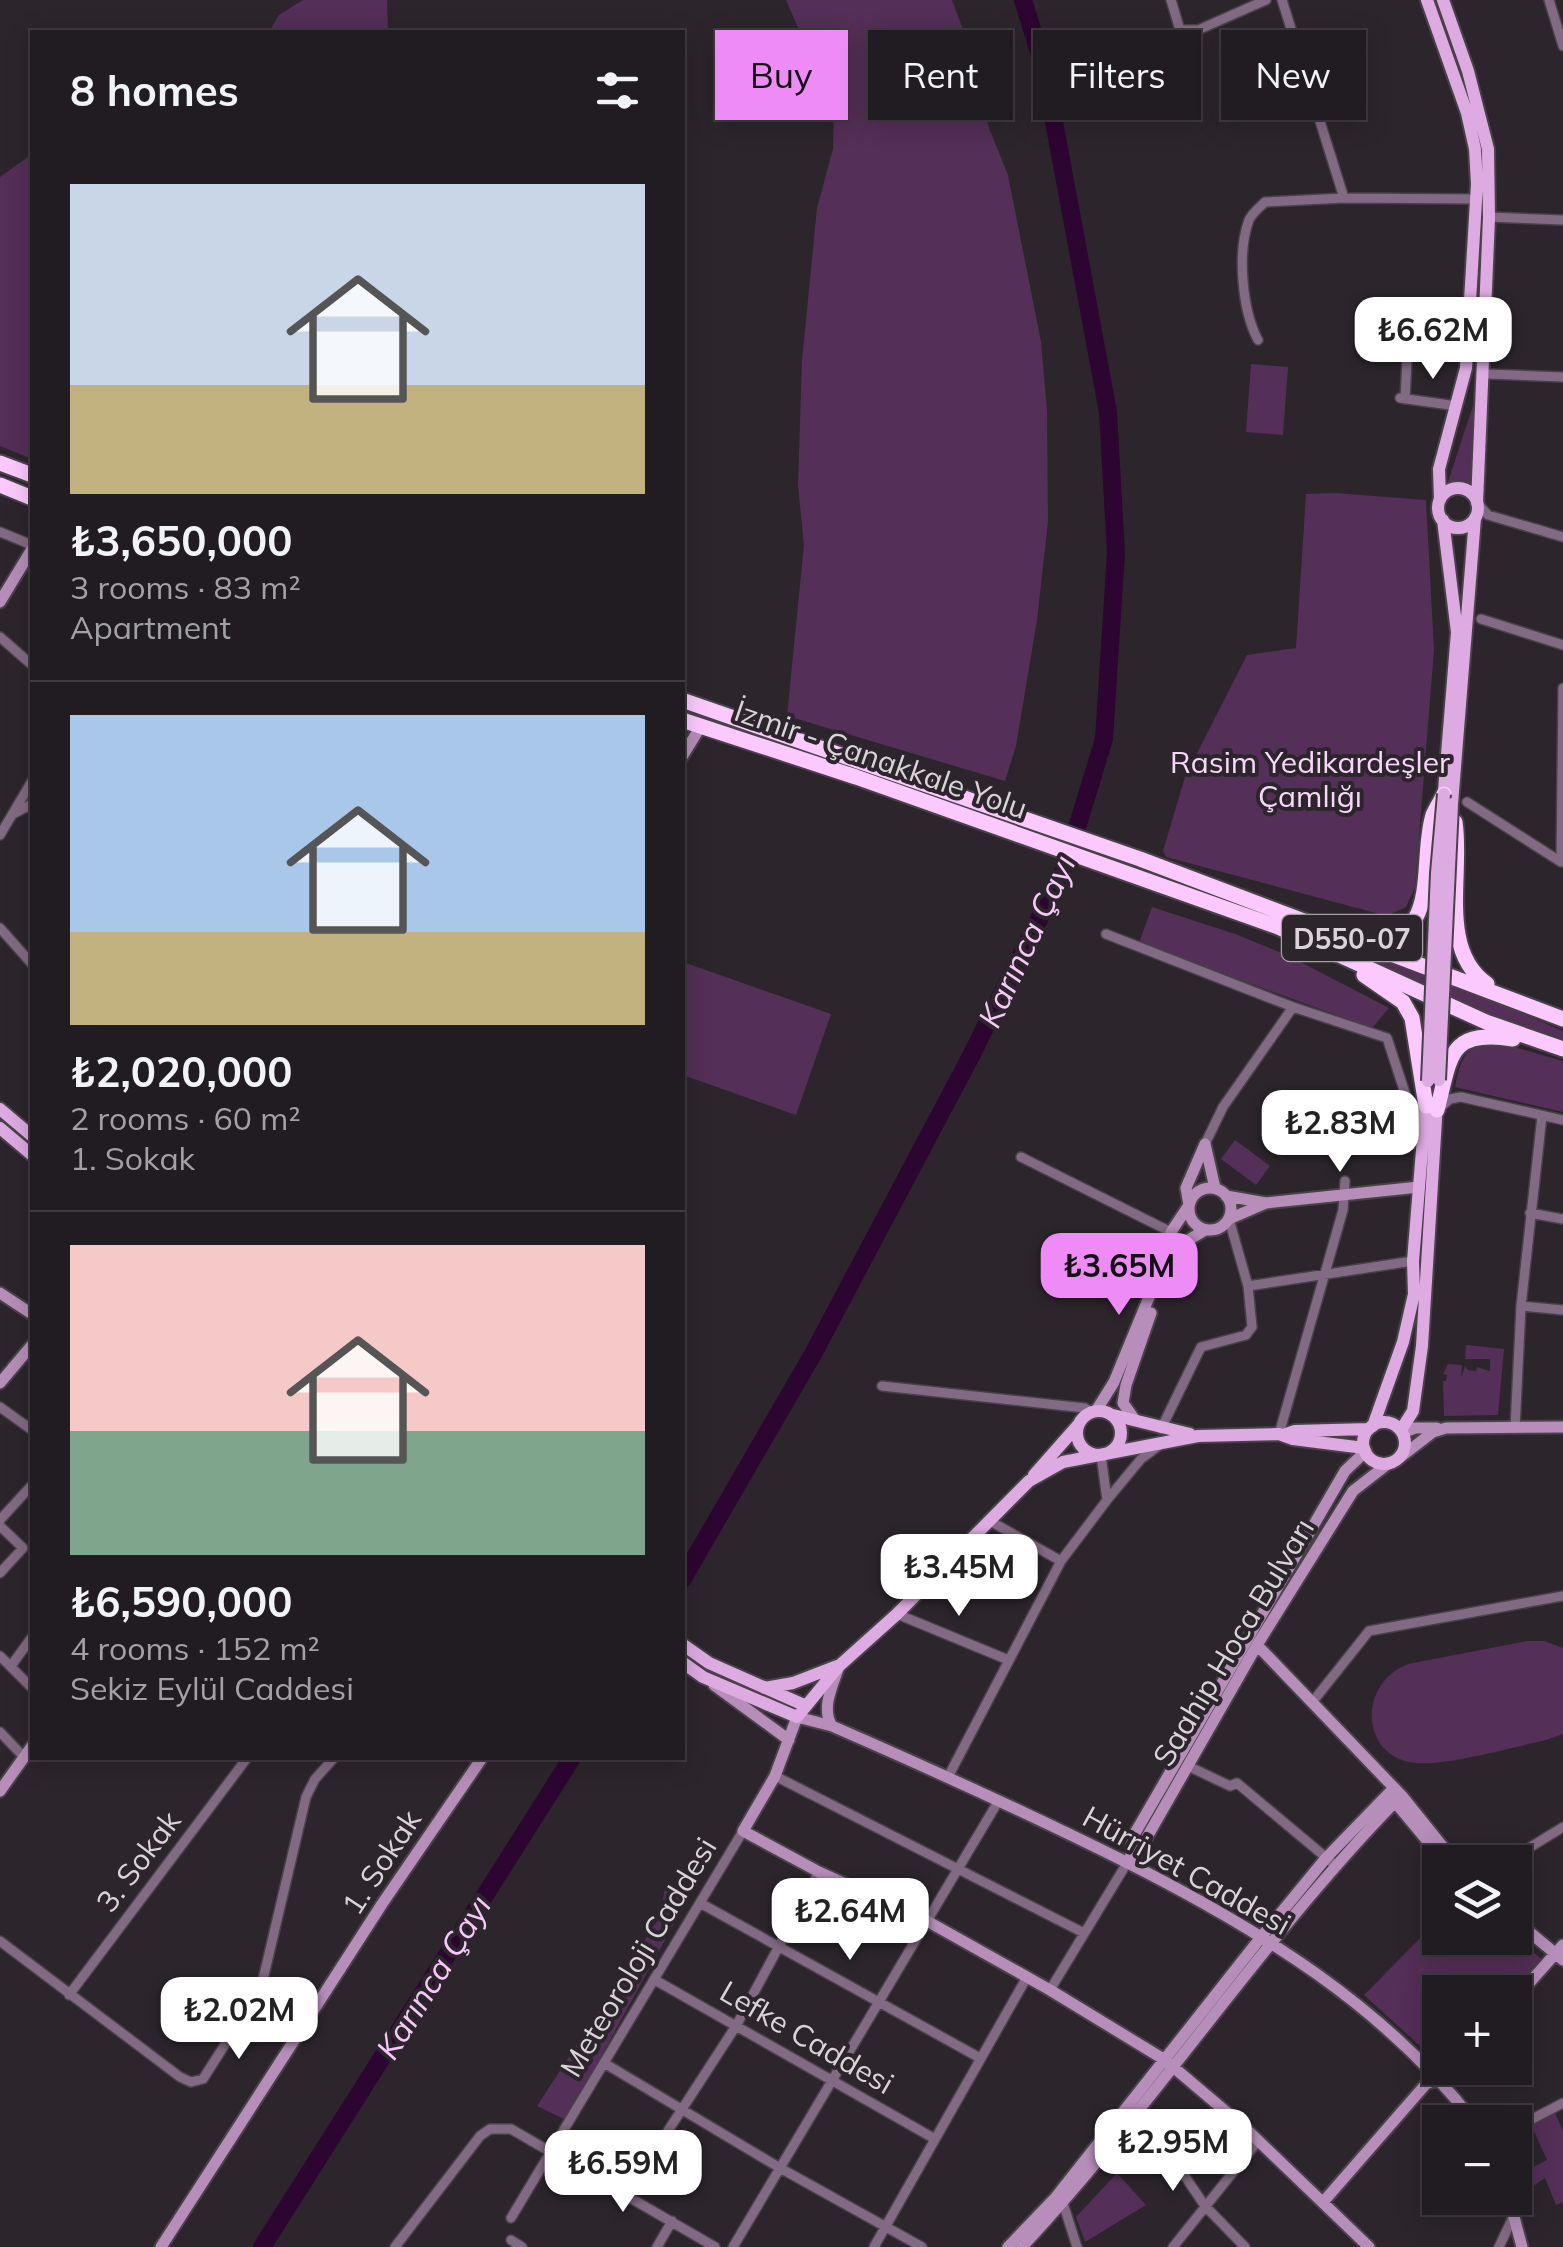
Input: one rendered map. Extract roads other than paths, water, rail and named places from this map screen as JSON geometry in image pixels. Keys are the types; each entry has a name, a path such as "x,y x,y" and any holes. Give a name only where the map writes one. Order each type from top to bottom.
{"highway":[{"path":"0,463 30,474"},
{"path":"0,485 30,497"},
{"name":"İzmir - Çanakkale Yolu","path":"685,701 1140,860 1563,1019"},
{"name":"İzmir - Çanakkale Yolu","path":"685,721 856,776 1278,927 1486,1022 1558,1047"},
{"path":"1315,924 1382,938 1400,934 1423,900 1433,816 1454,800"},
{"path":"1454,800 1460,946 1472,972 1506,998"},
{"path":"1332,953 1393,994 1412,1018 1431,1108"},
{"path":"1431,1108 1450,1061 1459,1046 1472,1037 1485,1035 1558,1047"}],"main road":[{"path":"1428,0 1467,114 1475,150 1477,199 1466,368 1438,469 1439,511 1457,632 1454,800"},
{"path":"1365,1450 1414,1294 1413,1261 1434,1080 1437,873 1454,800 1480,512 1490,217 1488,150 1444,0"},
{"path":"1440,500 1448,491 1460,488 1471,493 1480,512"},
{"path":"1443,520 1460,528 1480,512"},
{"path":"1282,1434 1365,1450 1376,1462 1394,1461 1405,1448 1402,1432 1414,1411 1422,1346 1431,1108"},
{"path":"0,1109 30,1134"},
{"path":"0,1128 30,1153"},
{"path":"1079,1424 1077,1434 1082,1447 1101,1454 1114,1449 1120,1437 1118,1423 1098,1412"},
{"path":"800,1711 839,1666 1030,1481 1079,1424 1098,1412 1198,1436"},
{"path":"1030,1481 1063,1462 1198,1436 1371,1428 1388,1422 1402,1432"},
{"path":"685,1647 706,1670 800,1711"},
{"path":"685,1663 762,1688 800,1711"},
{"path":"762,1688 793,1683 839,1666"}],"street":[{"path":"1172,0 1180,30 1198,30 1266,0"},
{"path":"1282,0 1344,198"},
{"path":"1550,0 1563,46"},
{"path":"1258,340 1249,323 1242,264 1250,218 1265,202 1477,199"},
{"path":"1490,217 1563,220"},
{"path":"1407,360 1403,398 1457,406"},
{"path":"1488,374 1563,377"},
{"path":"1480,512 1563,537"},
{"path":"0,532 30,546"},
{"path":"0,602 30,550"},
{"path":"1481,619 1563,645"},
{"path":"0,637 30,663"},
{"path":"1562,863 1563,688"},
{"path":"685,752 701,726"},
{"path":"0,835 30,783"},
{"path":"1454,800 1562,863"},
{"path":"12,814 30,805"},
{"path":"0,928 30,962"},
{"path":"1106,934 1386,1038 1407,1099"},
{"path":"1212,1229 1190,1218 1186,1188 1224,1107 1294,1007"},
{"path":"1431,1108 1462,1097 1563,1120"},
{"path":"1515,1428 1521,1306 1542,1116"},
{"path":"1205,1144 1215,1188 1226,1196 1266,1203 1345,1188 1420,1187"},
{"path":"1021,1157 1171,1232"},
{"path":"882,1386 1098,1412 1168,1251 1171,1232 1198,1191 1215,1188"},
{"path":"1282,1434 1345,1188"},
{"path":"1162,1429 1201,1347 1246,1334 1252,1327 1248,1286 1226,1196"},
{"path":"1138,1423 1122,1404 1177,1247 1212,1229 1232,1224 1266,1203"},
{"path":"1530,1213 1563,1219"},
{"path":"1248,1286 1413,1261"},
{"path":"0,1293 30,1313"},
{"path":"1521,1306 1563,1310"},
{"path":"0,1384 30,1347"},
{"path":"0,1407 30,1429"},
{"path":"1402,1432 1416,1428 1563,1427"},
{"name":"Saahip Hoca Bulvarı","path":"1129,1859 1139,1851 1257,1645 1352,1491 1434,1432 1446,1428"},
{"path":"948,1776 1061,1560 1141,1459 1160,1445"},
{"name":"Saahip Hoca Bulvarı","path":"1129,1859 1131,1840 1149,1808 1346,1471 1365,1450"},
{"path":"1101,1454 1106,1500"},
{"path":"0,1573 22,1548 0,1523 30,1487"},
{"path":"990,1520 1061,1560"},
{"path":"1314,1700 1369,1630 1563,1596"},
{"path":"896,1614 1006,1660"},
{"path":"11,1666 30,1640"},
{"path":"1257,1645 1314,1700 1440,1845"},
{"path":"0,1656 30,1686"},
{"path":"832,1726 827,1706 839,1666"},
{"path":"706,1670 789,1740"},
{"name":"Hürriyet Caddesi","path":"800,1711 1129,1859 1267,1939 1422,2055"},
{"name":"Meteoroloji Caddesi","path":"511,2218 775,1776 800,1711"},
{"path":"0,1732 24,1757"},
{"path":"0,1791 30,1749"},
{"name":"3. Sokak","path":"69,1995 245,1760"},
{"path":"0,1941 180,2077 192,2082 203,2079 261,1988 306,1797 315,1779 332,1760"},
{"name":"1. Sokak","path":"161,2247 382,1904 481,1760"},
{"path":"1188,1766 1230,1786 1237,1784 1330,1862"},
{"path":"775,1776 1084,1933"},
{"path":"1008,2247 1056,2198 1170,2064 1330,1862 1396,1796"},
{"path":"1396,1796 1432,1845"},
{"path":"733,2247 999,1800"},
{"path":"1532,1846 1563,1827"},
{"path":"743,1832 927,1921 1170,2064 1324,2201 1363,2245"},
{"path":"1050,1990 1129,1859"},
{"path":"626,2194 736,2026 820,1872"},
{"path":"700,1903 980,2058"},
{"path":"1532,1932 1561,1953 1532,1982"},
{"path":"874,2247 1028,1977"},
{"name":"Lefke Caddesi","path":"656,1980 935,2139"},
{"path":"604,2063 922,2247"},
{"path":"1022,2247 1140,2110 1170,2064"},
{"path":"1324,2201 1425,2085"},
{"path":"1532,2119 1563,2103"},
{"path":"1140,2110 1205,2206 1245,2247"},
{"path":"395,2247 480,2136 490,2129 512,2128 715,2247"},
{"path":"1174,2247 1258,2141"},
{"path":"1063,2203 1077,2247"},
{"path":"1499,2247 1514,2215"},
{"path":"1514,2215 1522,2247"},
{"path":"657,2247 672,2222"},
{"path":"511,2240 522,2247"}],"waterway":[{"name":"Karınca Çayı","path":"685,1575 813,1354 971,1056 1065,867 1104,739 1116,553 1108,412 1044,68 1023,0"},
{"name":"Karınca Çayı","path":"262,2247 571,1760"}],"park label":[{"name":"Rasim Yedikardeşler Çamlığı","path":"1310,779"}]}
